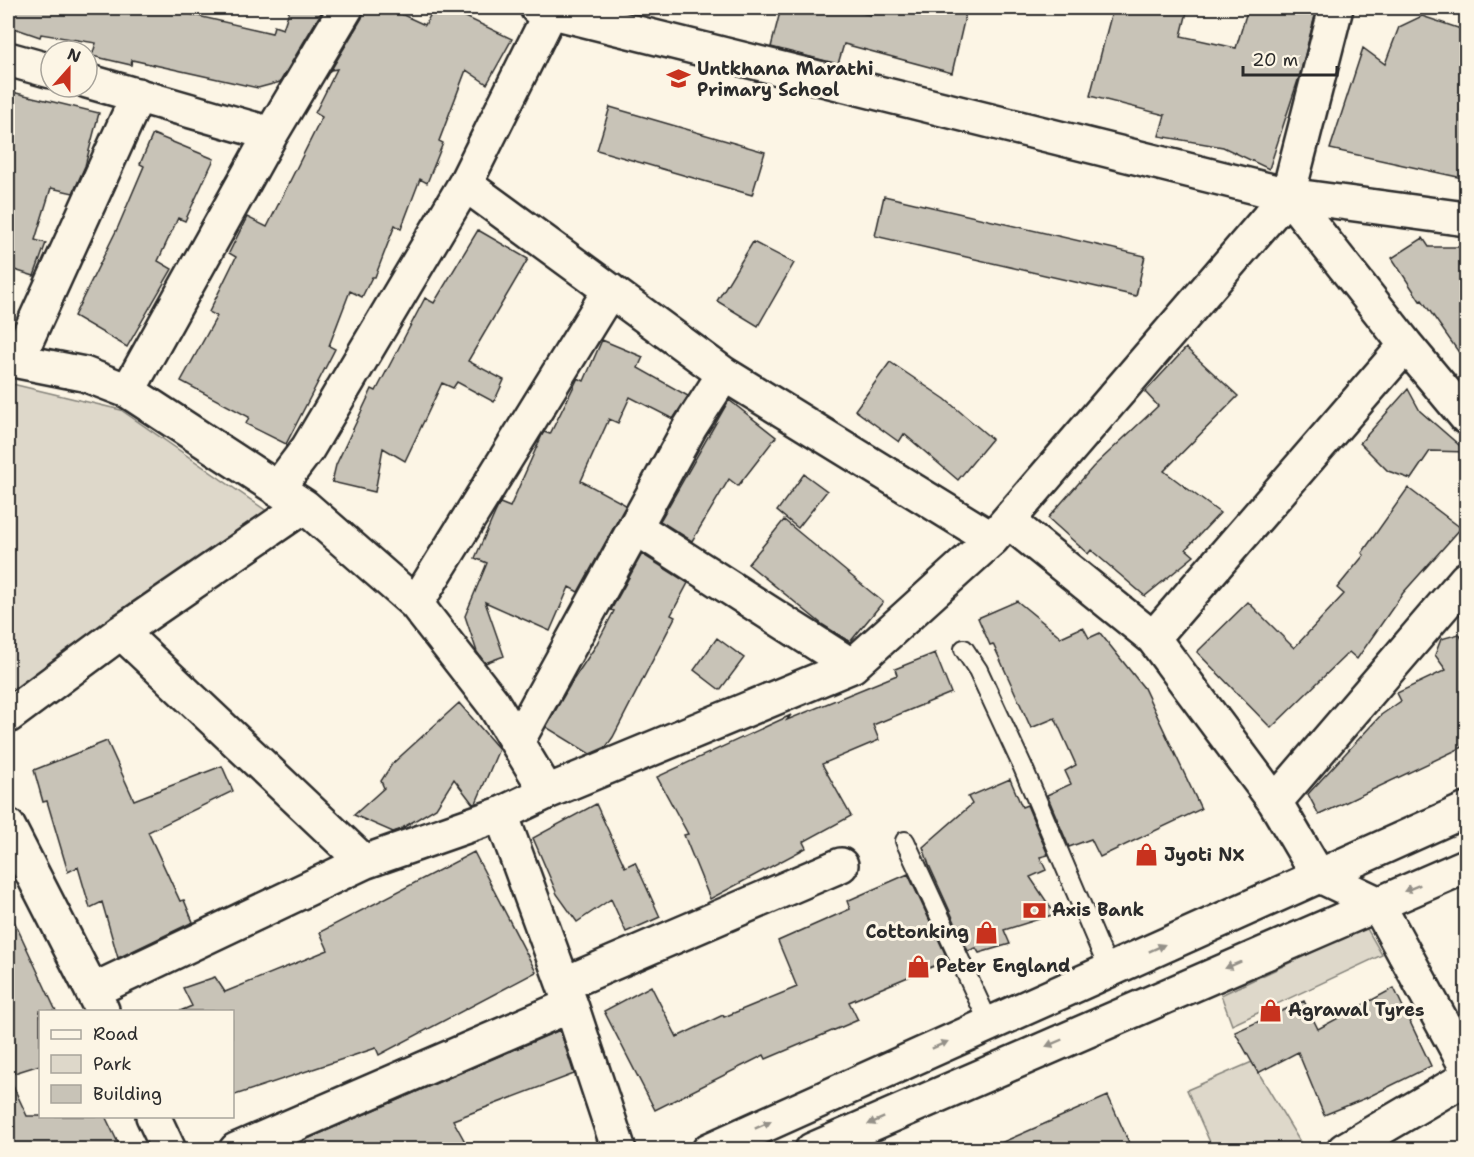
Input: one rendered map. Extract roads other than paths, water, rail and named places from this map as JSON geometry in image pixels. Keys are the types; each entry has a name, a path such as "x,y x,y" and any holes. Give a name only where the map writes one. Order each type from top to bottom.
{"street":[{"path":"128,391 271,134 346,8"},
{"path":"8,826 97,1001 364,862 501,814 547,792 852,666 1000,530 1288,195 1336,8"},
{"path":"8,716 121,632 291,498 308,448 465,184 544,10 1288,195 1467,219"},
{"path":"8,59 39,68"},
{"path":"99,84 271,134"},
{"path":"138,95 12,360 84,374 128,391 291,498 416,604 493,703 547,792"},
{"path":"465,184 724,374 1000,530 1153,638 1275,802 1318,876 1377,903 1467,1066"},
{"path":"1288,195 1406,345 1467,417"},
{"path":"416,604 610,290"},
{"path":"1153,638 1406,345"},
{"path":"517,742 690,428 724,374"},
{"path":"635,527 852,666"},
{"path":"1275,802 1467,579"},
{"path":"121,632 364,862"},
{"path":"709,1149 1467,810"},
{"path":"501,814 567,995 619,1149"},
{"path":"236,1149 841,865"},
{"path":"812,1149 1467,866"},
{"path":"1344,1149 1467,1078"},
{"path":"154,1118 169,1149"}],"lane":[{"path":"964,649 978,670 1022,765 1109,970"},
{"path":"905,841 989,1023"}],"place":[{"name":"Untkhana Marathi Primary School","path":"679,79"},
{"name":"Jyoti NX","path":"1146,855"},
{"name":"Axis Bank","path":"1034,910"},
{"name":"Cottonking","path":"987,932"},
{"name":"Peter England","path":"918,966"},
{"name":"Agrawal Tyres","path":"1270,1010"}]}
